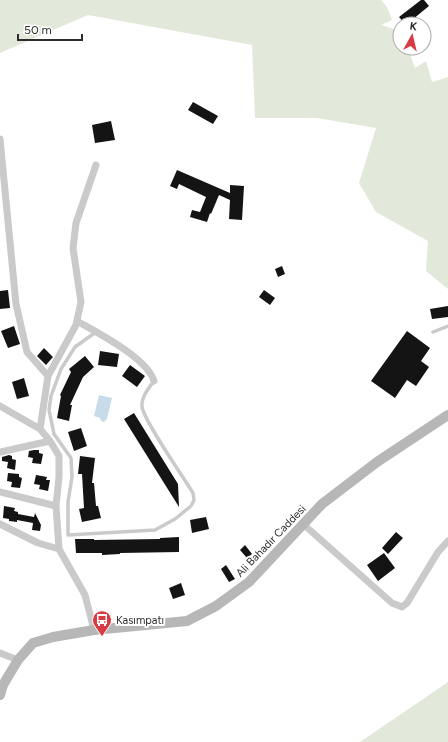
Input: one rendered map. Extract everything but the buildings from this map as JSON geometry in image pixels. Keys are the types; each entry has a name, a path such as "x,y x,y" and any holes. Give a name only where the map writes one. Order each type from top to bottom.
{"main road":[{"name":"Ali Bahadır Caddesi","path":"0,695 3,684 18,660 33,644 53,637 94,630 187,621 216,606 249,582 322,504 377,462 448,415"}],"street":[{"path":"0,139 16,304 27,352 48,376"},
{"path":"40,429 48,376 76,326 81,302 73,248 76,223 96,165"},
{"path":"77,321 120,346 152,373 154,381"},
{"path":"0,406 40,429 50,441 59,456 59,477 56,506 59,549 85,595 94,630"},
{"path":"0,452 50,441"},
{"path":"0,492 56,506"},
{"path":"0,524 38,543 59,549"},
{"path":"303,524 392,603 402,607 407,603 438,552 448,541"},
{"path":"0,653 18,660"}],"lane":[{"path":"433,332 448,326"},
{"path":"96,332 75,347 61,369 51,396 49,410 54,434 71,458 72,477 68,502 68,535 154,530 175,519 191,506 194,500 193,493 150,426 141,407 142,399 154,381"}],"shaded area":[{"path":"0,0 381,0 387,7 392,20 381,25 392,28 392,56 411,56 415,68 426,61 432,82 448,77 448,289 426,271 428,241 376,212 359,183 376,128 317,118 255,118 252,45 88,15 0,53"},
{"path":"448,682 448,742 360,742"}],"water":[{"path":"99,395 112,398 107,419 104,422 101,421 100,418 94,416"}],"place":[{"name":"Kasımpatı","path":"102,637"}]}
